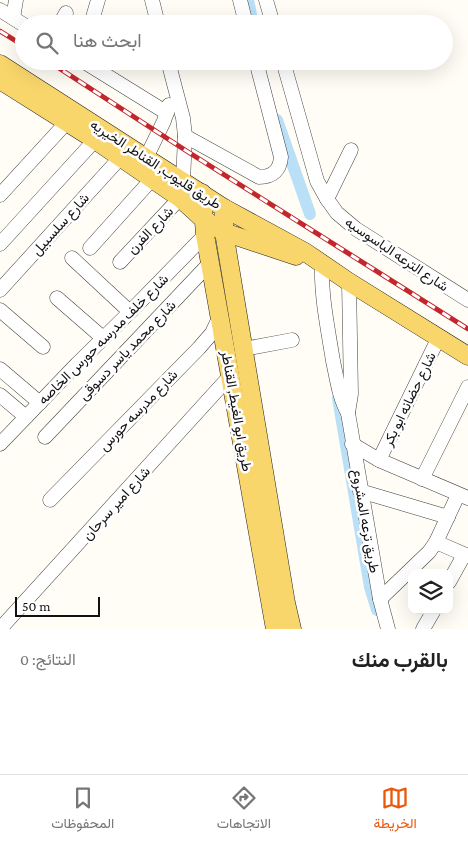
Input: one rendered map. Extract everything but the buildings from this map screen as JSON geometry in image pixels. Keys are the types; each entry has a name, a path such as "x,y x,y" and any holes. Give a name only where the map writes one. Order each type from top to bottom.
{"main road":[{"name":"طريق قليوب, القناطر الخيريه","path":"0,64 146,158 182,190 204,227 318,262"},
{"name":"طريق قليوب, القناطر الخيريه","path":"0,80 95,140 152,179 182,190 202,193 224,208 305,252 438,339 468,356"},
{"name":"طريق ابو الغيط, القناطر","path":"202,193 204,227 210,263 275,629"},
{"name":"طريق ابو الغيط, القناطر","path":"224,208 224,232 286,603 292,629"}],"street":[{"path":"16,0 17,15"},
{"path":"94,15 98,0"},
{"path":"152,0 156,15"},
{"path":"240,0 244,15"},
{"path":"266,0 270,15"},
{"path":"0,10 15,20"},
{"path":"98,70 167,113"},
{"path":"170,70 183,118 185,136 182,190"},
{"path":"185,136 260,177 273,175 278,170 280,157 258,70"},
{"name":"شارع الترعه الباسوسيه","path":"286,70 317,180 327,199 337,212 356,228 468,300"},
{"path":"146,158 167,113 174,85"},
{"path":"0,195 67,122"},
{"path":"0,244 95,140"},
{"path":"327,199 350,150"},
{"name":"شارع سلسبيل","path":"0,290 120,158"},
{"path":"90,248 152,179"},
{"name":"شارع الفرن","path":"120,262 182,190"},
{"name":"شارع خلف مدرسه حورس الخاصه","path":"0,444 130,312 204,227"},
{"path":"72,258 130,312"},
{"name":"طريق ترعه المشروع","path":"318,262 339,393 348,413"},
{"name":"شارع محمد ياسر دسوقى","path":"44,437 210,263"},
{"name":"طريق ترعه المشروع","path":"349,282 351,394 348,413 380,599 388,629"},
{"path":"57,298 103,338"},
{"path":"0,310 43,347"},
{"name":"شارع مدرسه حورس","path":"50,500 199,348 212,333 220,316"},
{"name":"شارع حضانه ابو بكر","path":"379,460 438,339"},
{"path":"244,349 292,340"},
{"path":"0,369 40,403"},
{"name":"شارع امير سرحان","path":"0,629 231,375"},
{"path":"422,479 468,387"},
{"path":"0,395 26,417"},
{"path":"352,444 379,460 463,497 448,517 429,552 380,599"},
{"path":"360,490 448,517"},
{"path":"436,542 466,556 453,576"},
{"path":"423,629 432,614"}],"waterway":[{"path":"248,0 251,15"},
{"path":"277,120 310,214"},
{"path":"338,398 370,587 377,610"}],"railway":[{"path":"0,31 15,40"},
{"path":"62,70 468,329"}]}
